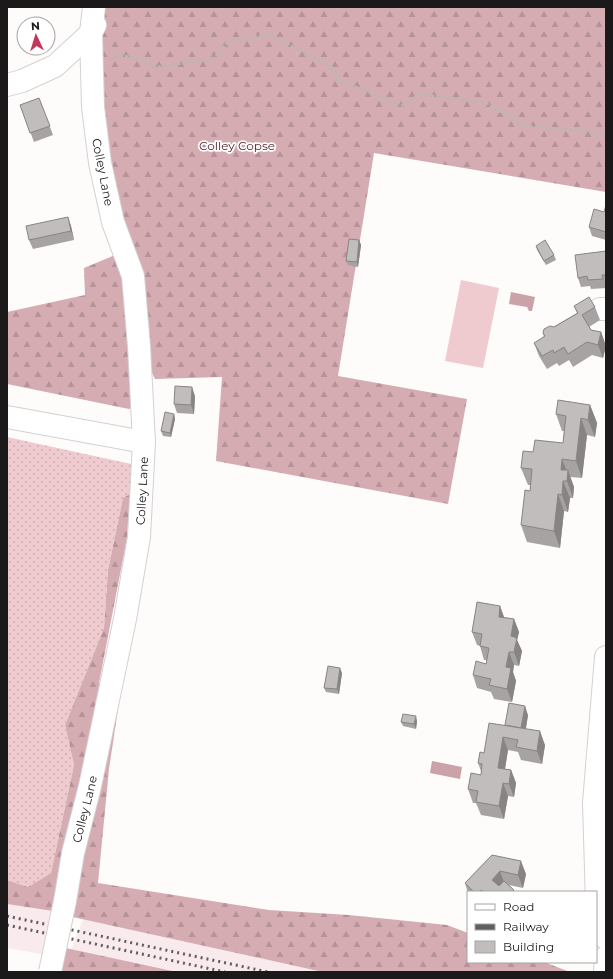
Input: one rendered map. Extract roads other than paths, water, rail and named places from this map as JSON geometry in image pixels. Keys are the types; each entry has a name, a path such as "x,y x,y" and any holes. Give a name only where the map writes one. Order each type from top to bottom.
{"street":[{"name":"Colley Lane","path":"50,972 65,901 73,853 90,786 125,619 138,537 144,442 139,346 133,276 113,222 100,163 93,107 91,33 94,7"},
{"path":"7,86 55,66 91,33 103,7"},
{"path":"7,417 144,442"},
{"path":"606,657 595,779 600,831 597,903 606,938"},
{"path":"604,972 606,958"}],"railway":[{"path":"7,916 268,972"},
{"path":"7,925 225,972"}],"park label":[{"name":"Colley Copse","path":"237,145"}]}
